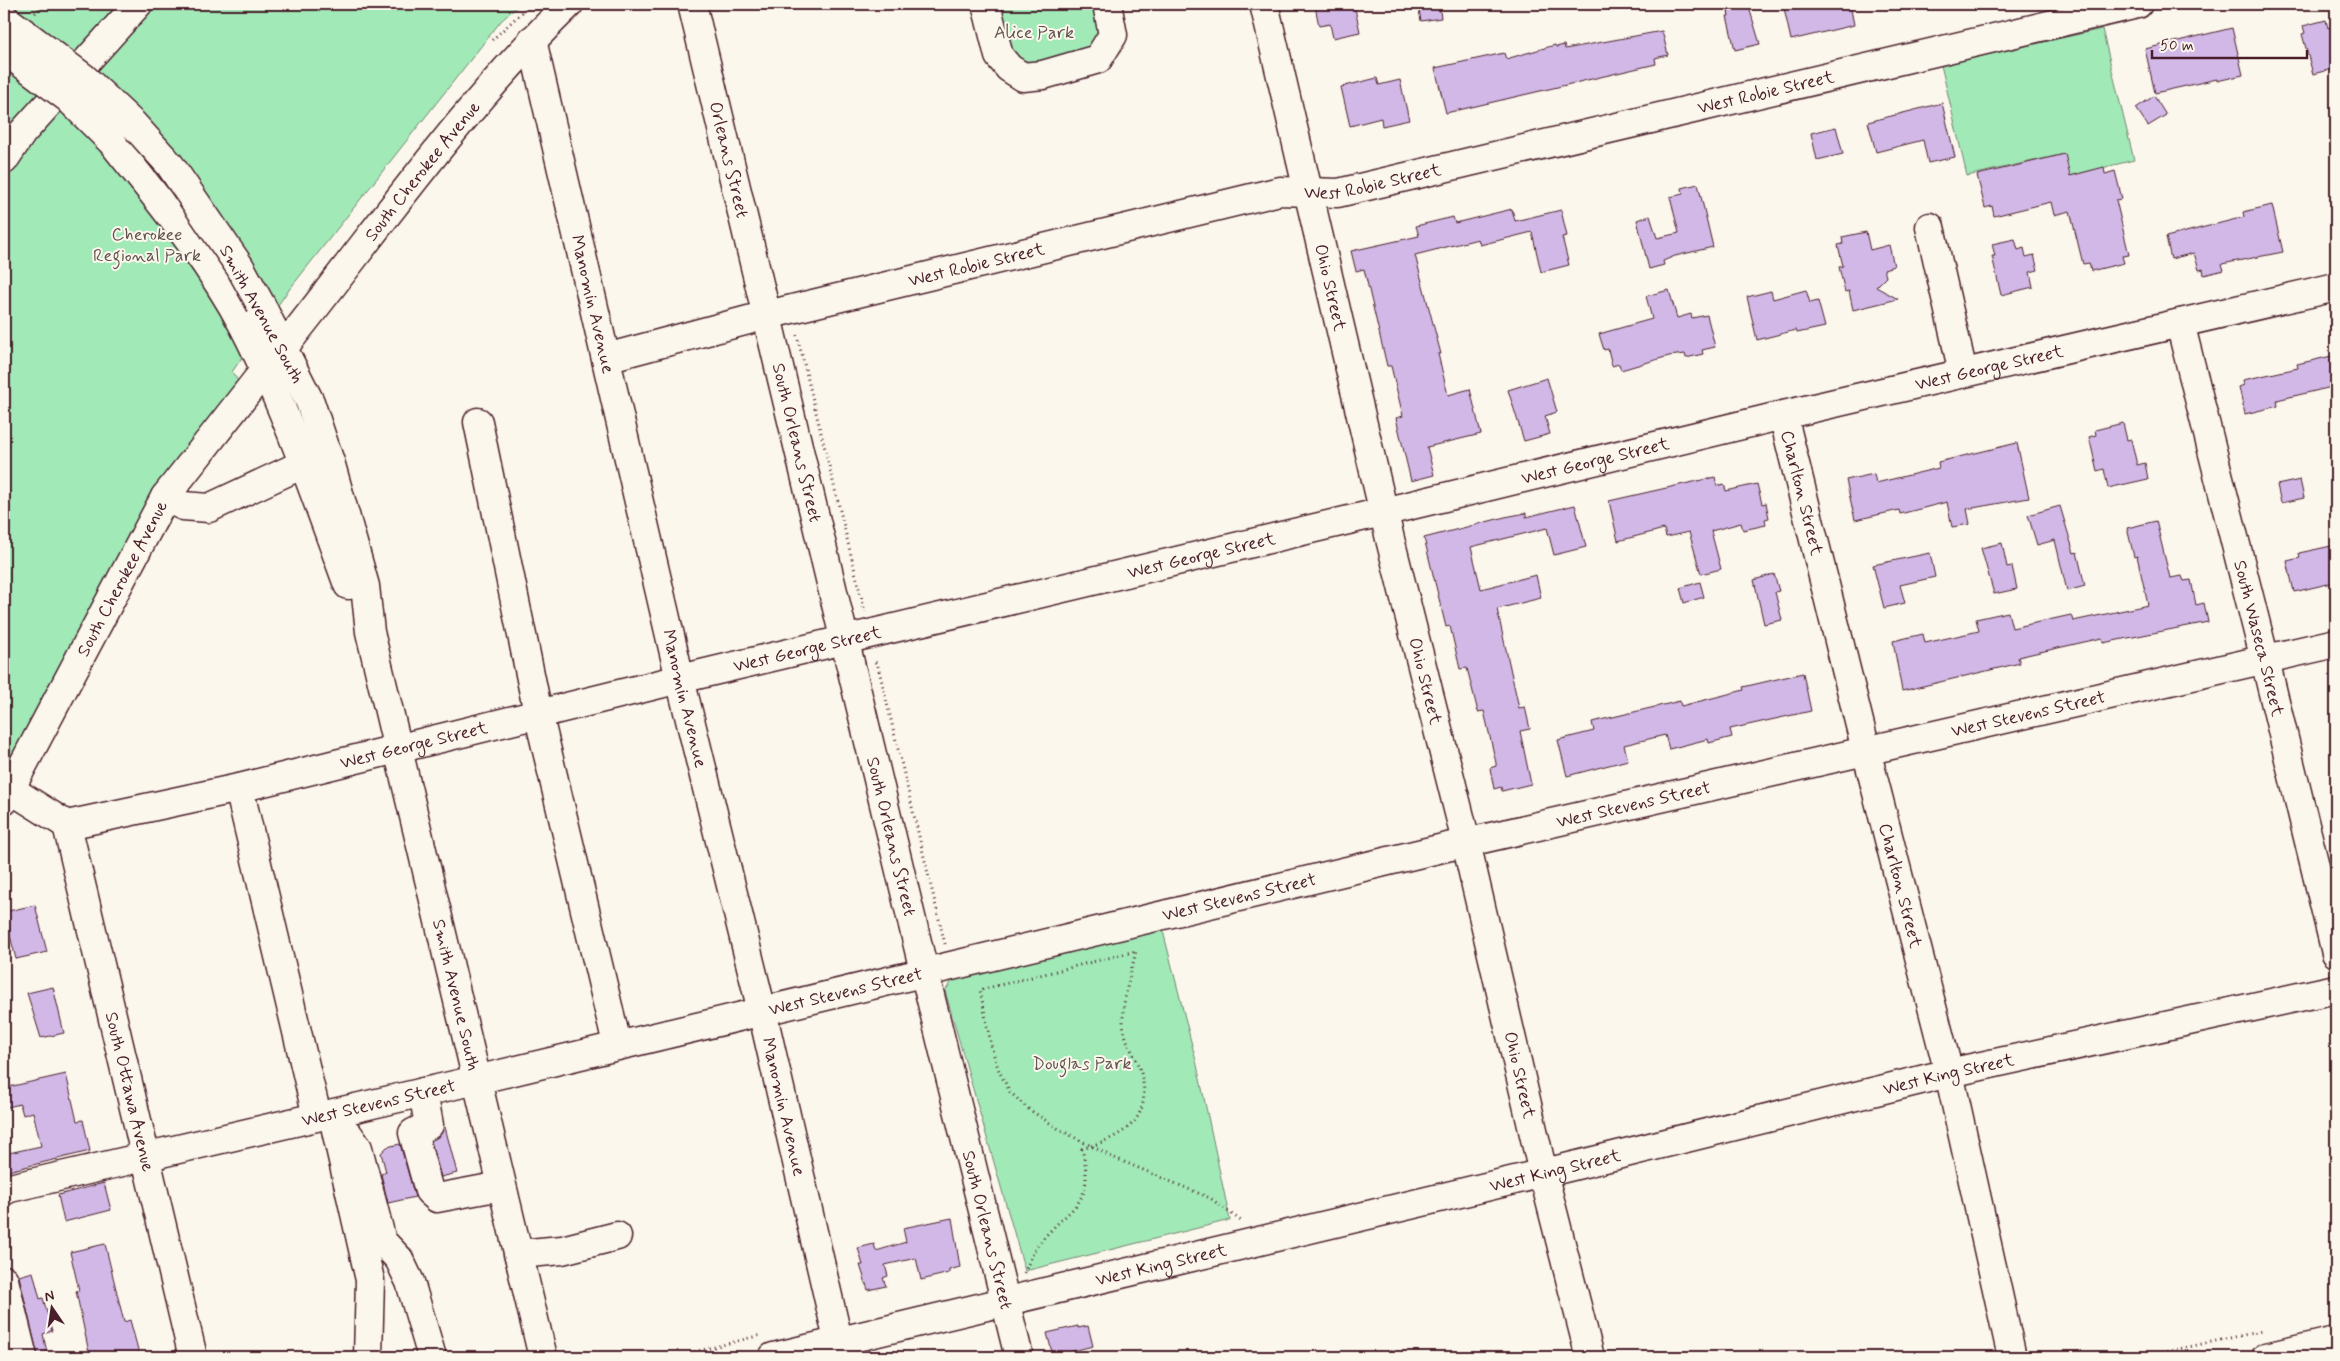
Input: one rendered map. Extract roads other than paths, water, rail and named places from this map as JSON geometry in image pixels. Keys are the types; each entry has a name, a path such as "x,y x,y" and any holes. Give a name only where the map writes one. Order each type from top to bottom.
{"street":[{"path":"4,160 22,133 138,4"},
{"name":"South Cherokee Avenue","path":"284,347 477,101 532,40 569,4"},
{"name":"Orleans Street","path":"692,4 767,316"},
{"path":"986,4 999,56 1009,68 1023,77 1059,71 1098,59 1113,34 1107,4"},
{"name":"Ohio Street","path":"1264,4 1384,512 1466,843 1543,1173 1590,1357"},
{"name":"West Robie Street","path":"606,358 767,316 1280,191 1338,193 2138,4"},
{"name":"Smith Avenue South","path":"4,18 84,78 134,124 170,165 240,267 284,347 310,402 331,465 366,586 370,632 543,1357"},
{"name":"Manomin Avenue","path":"532,40 680,678 762,1011 841,1350"},
{"name":"Smith Avenue South","path":"4,50 68,98 113,143 187,239 242,324 303,464 349,589 370,632"},
{"path":"1930,227 1963,373"},
{"name":"West George Street","path":"67,825 239,788 680,678 1384,512 1783,414 2336,287"},
{"name":"South Orleans Street","path":"767,316 924,971 1020,1357"},
{"name":"South Waseca Street","path":"2180,323 2265,660 2336,953"},
{"name":"South Cherokee Avenue","path":"7,795 165,497 264,371"},
{"name":"Charlton Street","path":"1783,414 1866,750 1949,1073 2012,1357"},
{"path":"478,422 538,713 617,1044"},
{"path":"165,497 183,506 209,508 303,464"},
{"name":"West Stevens Street","path":"4,1191 144,1155 329,1119 423,1092 617,1044 1466,843 2336,643"},
{"path":"239,788 329,1119 370,1280 368,1357"},
{"path":"7,795 67,825"},
{"name":"South Ottawa Avenue","path":"67,825 193,1357"},
{"name":"West King Street","path":"769,1346 841,1350 1006,1302 1949,1073 2336,989"},
{"path":"423,1092 429,1125 413,1133 429,1191 437,1198 501,1186"},
{"path":"329,1119 348,1134 358,1148 382,1241 399,1259 410,1282 432,1357"},
{"path":"518,1254 562,1250 617,1236"},
{"path":"4,1280 23,1357"},
{"path":"2266,1357 2336,1341"}],"park label":[{"name":"Alice Park","path":"1034,32"},
{"name":"Cherokee Regional Park","path":"147,244"},
{"name":"Douglas Park","path":"1082,1063"}]}
